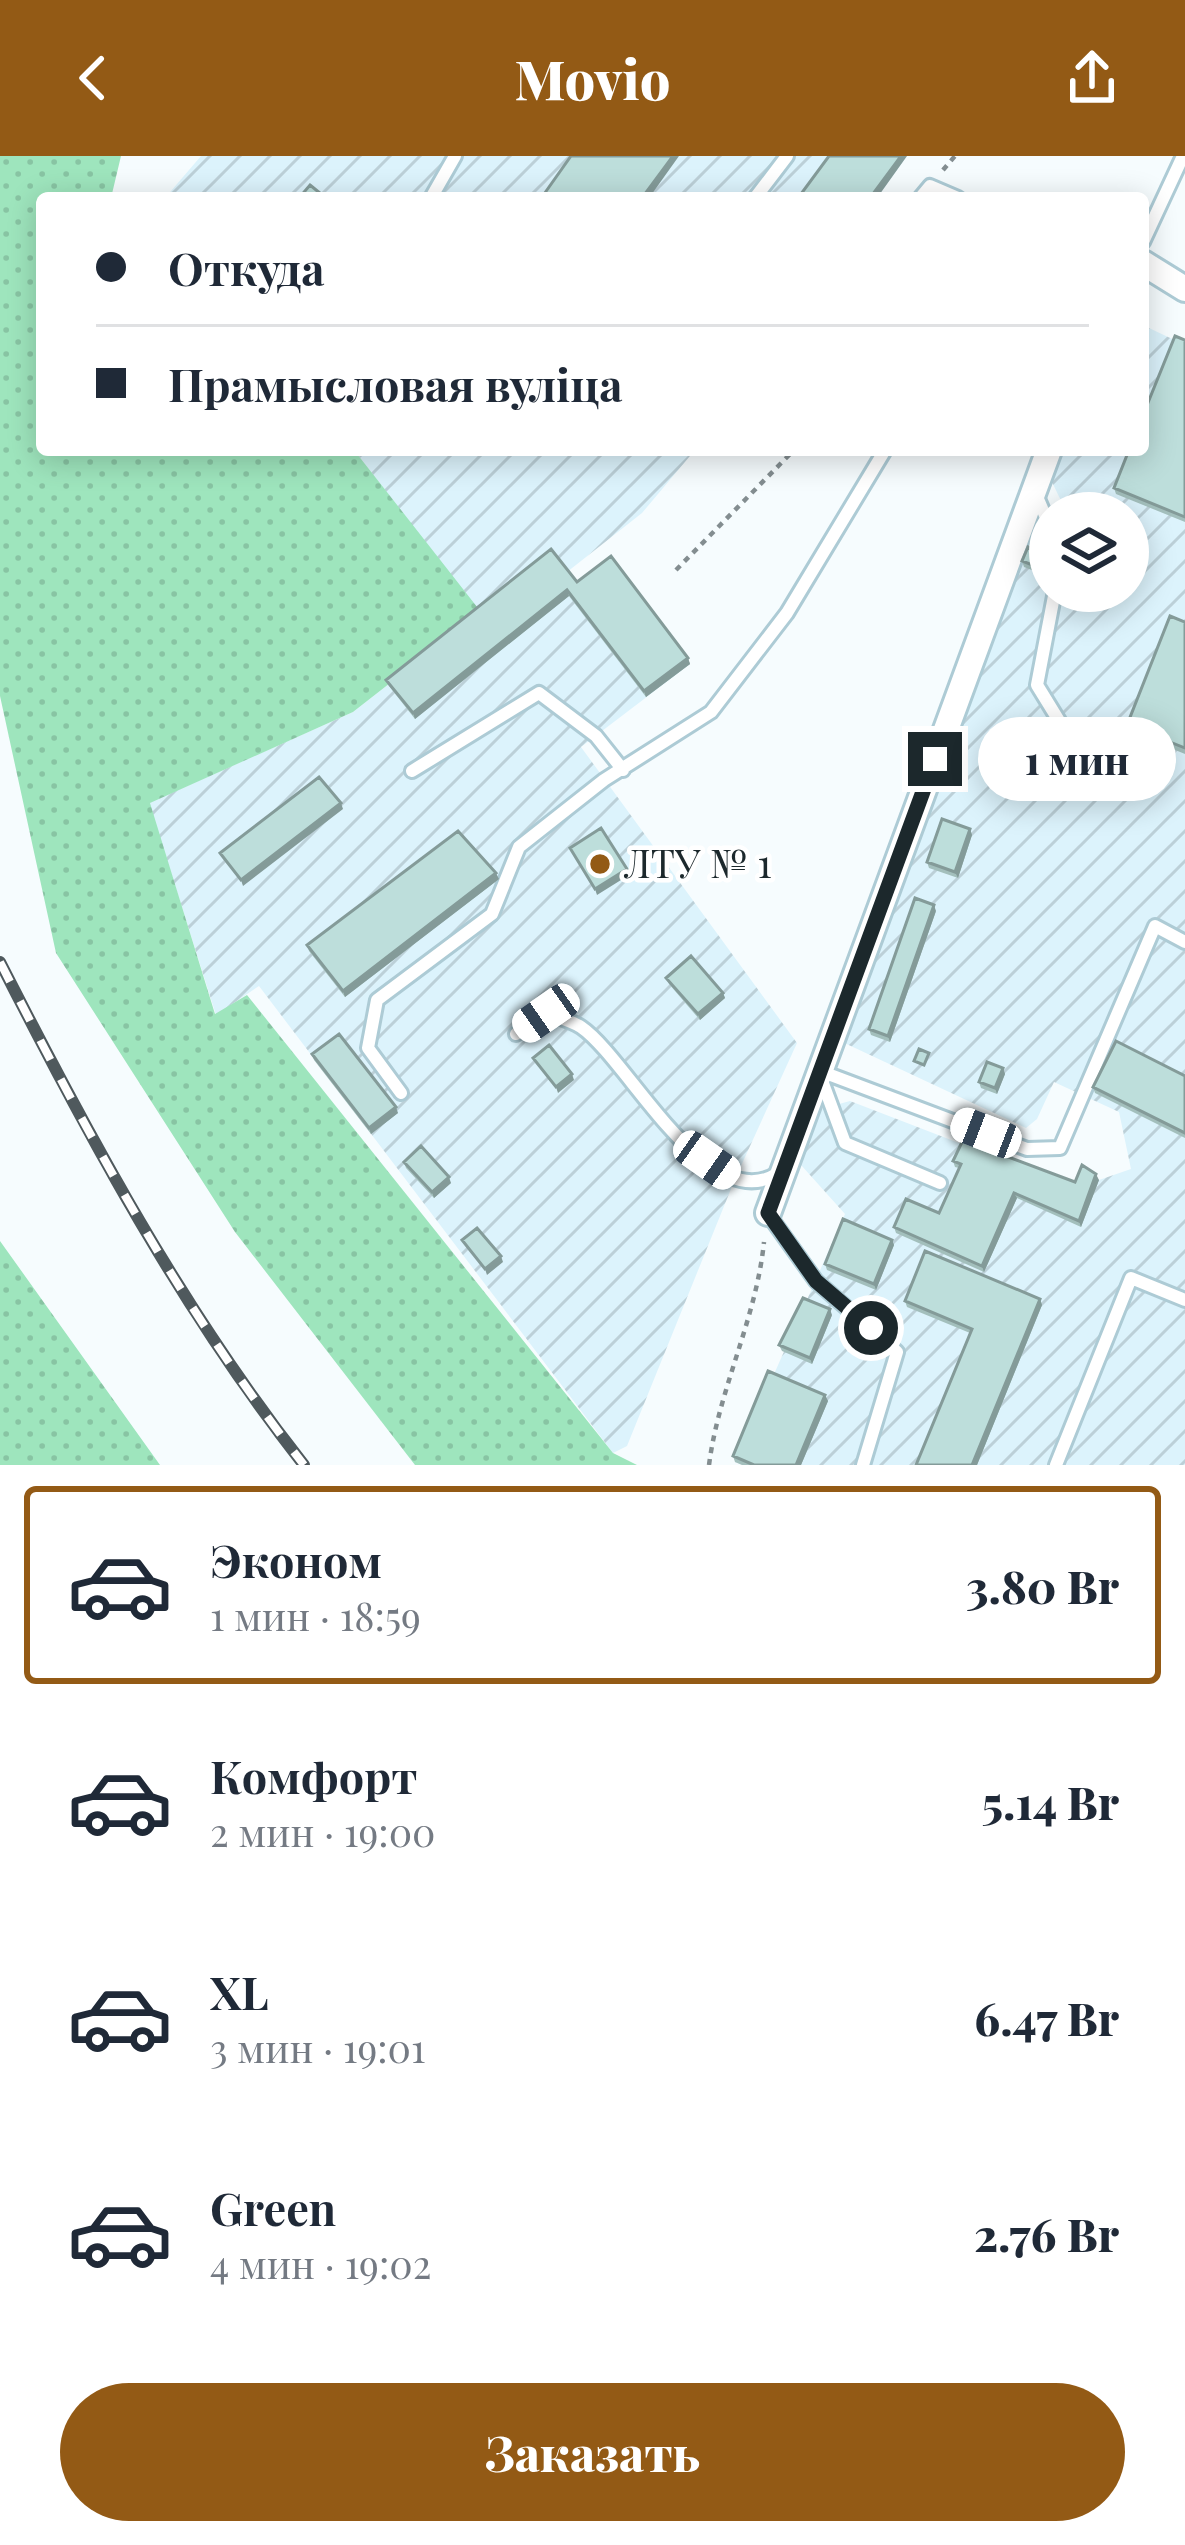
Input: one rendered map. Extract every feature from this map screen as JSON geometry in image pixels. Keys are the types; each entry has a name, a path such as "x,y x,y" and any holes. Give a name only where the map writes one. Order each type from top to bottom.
{"street":[{"path":"1149,267 1185,289"},
{"path":"768,1213 1047,456"}],"lane":[{"path":"434,192 455,156"},
{"path":"759,192 787,156"},
{"path":"1149,229 1183,156"},
{"path":"401,1094 368,1048 376,1000 492,914 519,847 711,712 787,613 881,456"},
{"path":"1051,612 1037,685 1096,782"},
{"path":"412,771 539,693 596,736 623,770"},
{"path":"819,1071 1027,1149 1060,1148 1155,926 1185,942"},
{"path":"516,1034 546,1013 582,1027 679,1141 735,1179 763,1183 783,1170"},
{"path":"819,1071 845,1143 940,1184"},
{"path":"768,1213 816,1281 896,1352 863,1465"},
{"path":"1056,1465 1131,1279 1185,1300"}],"path":[{"path":"676,570 788,456"},
{"path":"709,1465 714,1424 758,1298 768,1213"}],"shaded area":[{"path":"201,156 907,156 881,192 170,192"},
{"path":"1149,328 1185,345 1185,1465 743,1465 735,1462 845,1214 801,1165 817,1110 850,1101 1076,1188 1084,1171 1099,1180 1131,1169 1119,1112 1054,1082 1037,1119 1026,1128 838,1040 1028,548 1029,612 1149,612 1149,492 1057,492 1051,480 1061,456 1149,456"},
{"path":"359,456 690,456 642,513 567,572 580,587 613,562 690,664 581,747 797,1043 735,1179 627,1446 613,1453 259,986 216,1015 149,803 353,712 480,613"}],"green space":[{"path":"0,156 121,156 112,192 36,192 36,456 359,456 481,612 353,712 150,803 215,1014 247,995 613,1453 637,1465 415,1465 235,1232 56,953 0,696"},
{"path":"0,1241 160,1465 0,1465"}],"building":[{"path":"571,156 673,156 646,192 546,192"},
{"path":"829,156 901,156 874,192 802,192"},
{"path":"1175,336 1185,340 1185,517 1149,502 1149,492 1114,488 1127,456 1149,456 1149,400"},
{"path":"551,549 577,582 611,556 688,658 644,691 567,590 413,713 386,680"},
{"path":"1170,616 1185,622 1185,748 1127,725"},
{"path":"319,777 341,803 241,880 220,853"},
{"path":"942,819 970,829 955,872 927,862"},
{"name":"ЛТУ № 1","path":"601,828 627,869 595,889 570,848"},
{"path":"458,831 496,873 343,991 307,945"},
{"path":"915,898 934,905 888,1036 869,1029"},
{"path":"691,956 723,993 698,1014 666,978"},
{"path":"339,1034 396,1107 369,1128 312,1054"},
{"path":"1116,1041 1185,1076 1185,1133 1093,1087"},
{"path":"549,1045 572,1074 556,1087 533,1058"},
{"path":"919,1049 929,1053 924,1065 914,1061"},
{"path":"987,1062 1003,1068 995,1088 979,1082"},
{"path":"963,1140 1075,1182 1082,1165 1096,1174 1079,1221 1014,1193 982,1266 894,1227 906,1199 939,1213 961,1164 953,1161"},
{"path":"421,1146 449,1177 432,1192 404,1162"},
{"path":"843,1219 892,1240 874,1284 825,1264"},
{"path":"477,1228 501,1256 485,1269 462,1240"},
{"path":"925,1251 1040,1299 972,1465 916,1465 972,1329 905,1301"},
{"path":"803,1298 830,1309 810,1358 779,1345"},
{"path":"768,1371 825,1395 796,1465 754,1465 733,1456"}],"railway":[{"path":"0,962 68,1093 178,1284 304,1465"}],"place":[{"name":"ЛТУ № 1","path":"600,864"}],"route":[{"path":"871,1328 816,1281 768,1213 935,759"}]}
